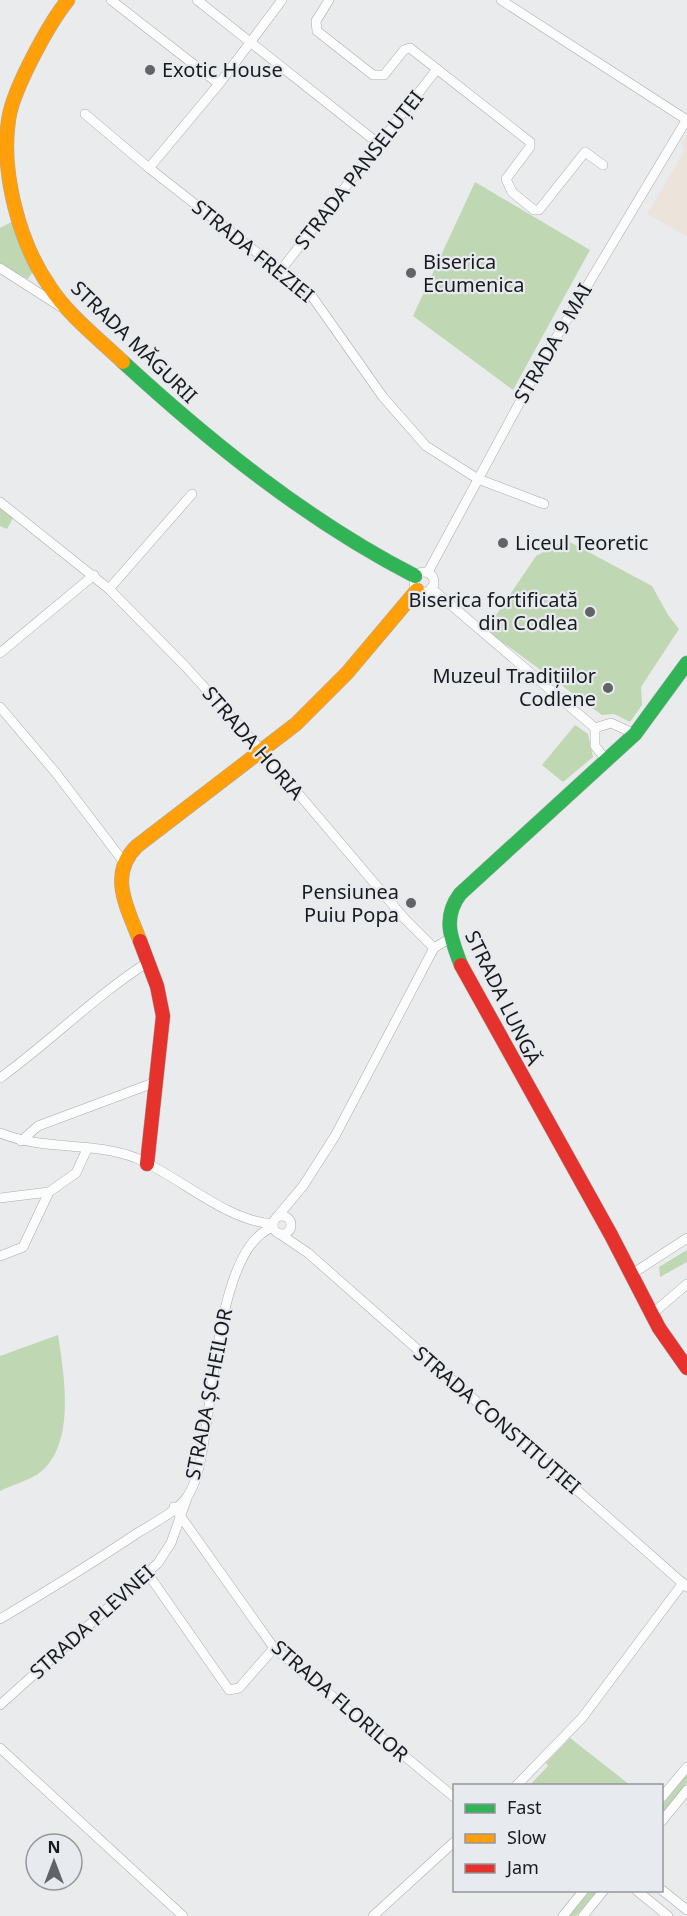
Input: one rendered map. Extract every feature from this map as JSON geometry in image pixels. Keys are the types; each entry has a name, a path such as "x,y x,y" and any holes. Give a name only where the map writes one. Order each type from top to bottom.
{"main road":[{"name":"STRADA MĂGURII","path":"65,1 16,95 7,136 10,167 30,247 42,276 71,314 152,390 226,453 276,490 423,582"},
{"path":"147,1164 163,1016 160,995 122,893 120,877 123,861 137,846 263,752 296,724 347,673 423,582"},
{"name":"STRADA LUNGĂ","path":"686,667 635,734 460,894 450,913 449,939 492,1028 632,1274 652,1314 687,1368"}],"street":[{"path":"111,0 219,84"},
{"path":"196,0 379,144"},
{"path":"149,168 219,84 282,0"},
{"name":"STRADA PANSELUȚEI","path":"329,0 316,21 317,31 373,75 384,75 407,48 530,142 530,147 506,178 512,192 534,210 539,210 585,152 603,165"},
{"path":"501,0 687,119"},
{"name":"STRADA PANSELUȚEI","path":"281,270 437,69"},
{"name":"STRADA FREZIEI","path":"85,114 149,168 281,270 318,303 383,397 416,437 442,458 478,479 544,504"},
{"name":"STRADA 9 MAI","path":"423,582 560,329 687,119"},
{"path":"0,268 71,314"},
{"path":"109,589 192,494"},
{"name":"STRADA HORIA","path":"0,502 109,589 263,752 404,918 434,948"},
{"path":"0,653 94,575"},
{"name":"STRADA MĂGURII","path":"423,582 595,728"},
{"path":"0,707 56,773 123,861"},
{"path":"607,761 595,746 595,728 611,723 635,734"},
{"path":"434,948 449,939"},
{"name":"STRADA ȘCHEILOR","path":"0,1619 86,1567 187,1498 201,1453 213,1367 232,1280 255,1238 276,1226 340,1128 434,948"},
{"path":"0,1078 34,1053 96,998 148,962"},
{"path":"21,1141 38,1126 156,1082"},
{"name":"STRADA CONSTITUȚIEI","path":"0,1132 21,1141 122,1154 147,1164 239,1214 259,1223 276,1226 685,1585"},
{"path":"0,1198 49,1192 76,1173 87,1149"},
{"path":"0,1256 23,1247 49,1192"},
{"name":"STRADA ȘCHEILOR","path":"290,1224 298,1193"},
{"path":"285,1216 290,1224 285,1233 276,1226 285,1216"},
{"name":"STRADA CONSTITUȚIEI","path":"290,1224 308,1253"},
{"path":"632,1274 687,1238"},
{"path":"652,1314 687,1284"},
{"name":"STRADA PLEVNEI","path":"0,1705 148,1574 171,1543 187,1498"},
{"name":"STRADA FLORILOR","path":"174,1508 274,1648 453,1796"},
{"path":"148,1574 229,1690 239,1688 274,1648"},
{"path":"517,1784 582,1718 685,1585"},
{"path":"0,1748 183,1916"},
{"path":"663,1796 687,1767"},
{"path":"663,1820 687,1790"},
{"path":"373,1916 453,1843"},
{"path":"663,1891 687,1910"},
{"path":"583,1916 602,1892"},
{"path":"638,1892 668,1916"},
{"path":"563,1916 581,1894"}],"shaded area":[{"path":"687,133 687,236 647,214 684,152 682,143"}],"green space":[{"path":"475,182 590,250 513,390 413,316"},
{"path":"17,219 34,270 28,279 0,265 0,228"},
{"path":"0,502 15,514 7,529 0,526"},
{"path":"566,540 652,586 668,615 679,629 641,687 642,705 630,722 614,714 602,715 486,630 536,556"},
{"path":"575,725 588,734 593,757 563,782 542,765"},
{"path":"687,1250 687,1262 660,1277 659,1267"},
{"path":"58,1335 65,1389 65,1409 58,1446 50,1462 38,1474 0,1491 0,1356"},
{"path":"570,1738 629,1784 531,1784 548,1766 546,1763"},
{"path":"687,1774 687,1783 663,1813 663,1804"},
{"path":"589,1892 596,1892 576,1916 569,1916"}],"traffic: fast":[{"path":"123,362 191,422 262,479 337,531 415,576"},
{"path":"461,965 450,929 451,912 460,894 635,734 687,663"}],"traffic: slow":[{"path":"68,0 33,56 12,105 7,138 10,183 21,228 29,249 50,287 75,317 123,362"},
{"path":"140,941 123,892 123,869 128,857 137,846 296,724 347,673 417,590"}],"traffic: jam":[{"path":"140,941 157,986 163,1016 147,1164"},
{"path":"461,965 611,1235 659,1328 687,1368"}],"place":[{"name":"Exotic House","path":"150,70"},
{"name":"Biserica Ecumenica","path":"411,273"},
{"name":"Liceul Teoretic","path":"503,543"},
{"name":"Biserica fortificată din Codlea","path":"590,612"},
{"name":"Muzeul Tradițiilor Codlene","path":"608,688"},
{"name":"Pensiunea Puiu Popa","path":"411,903"}]}
